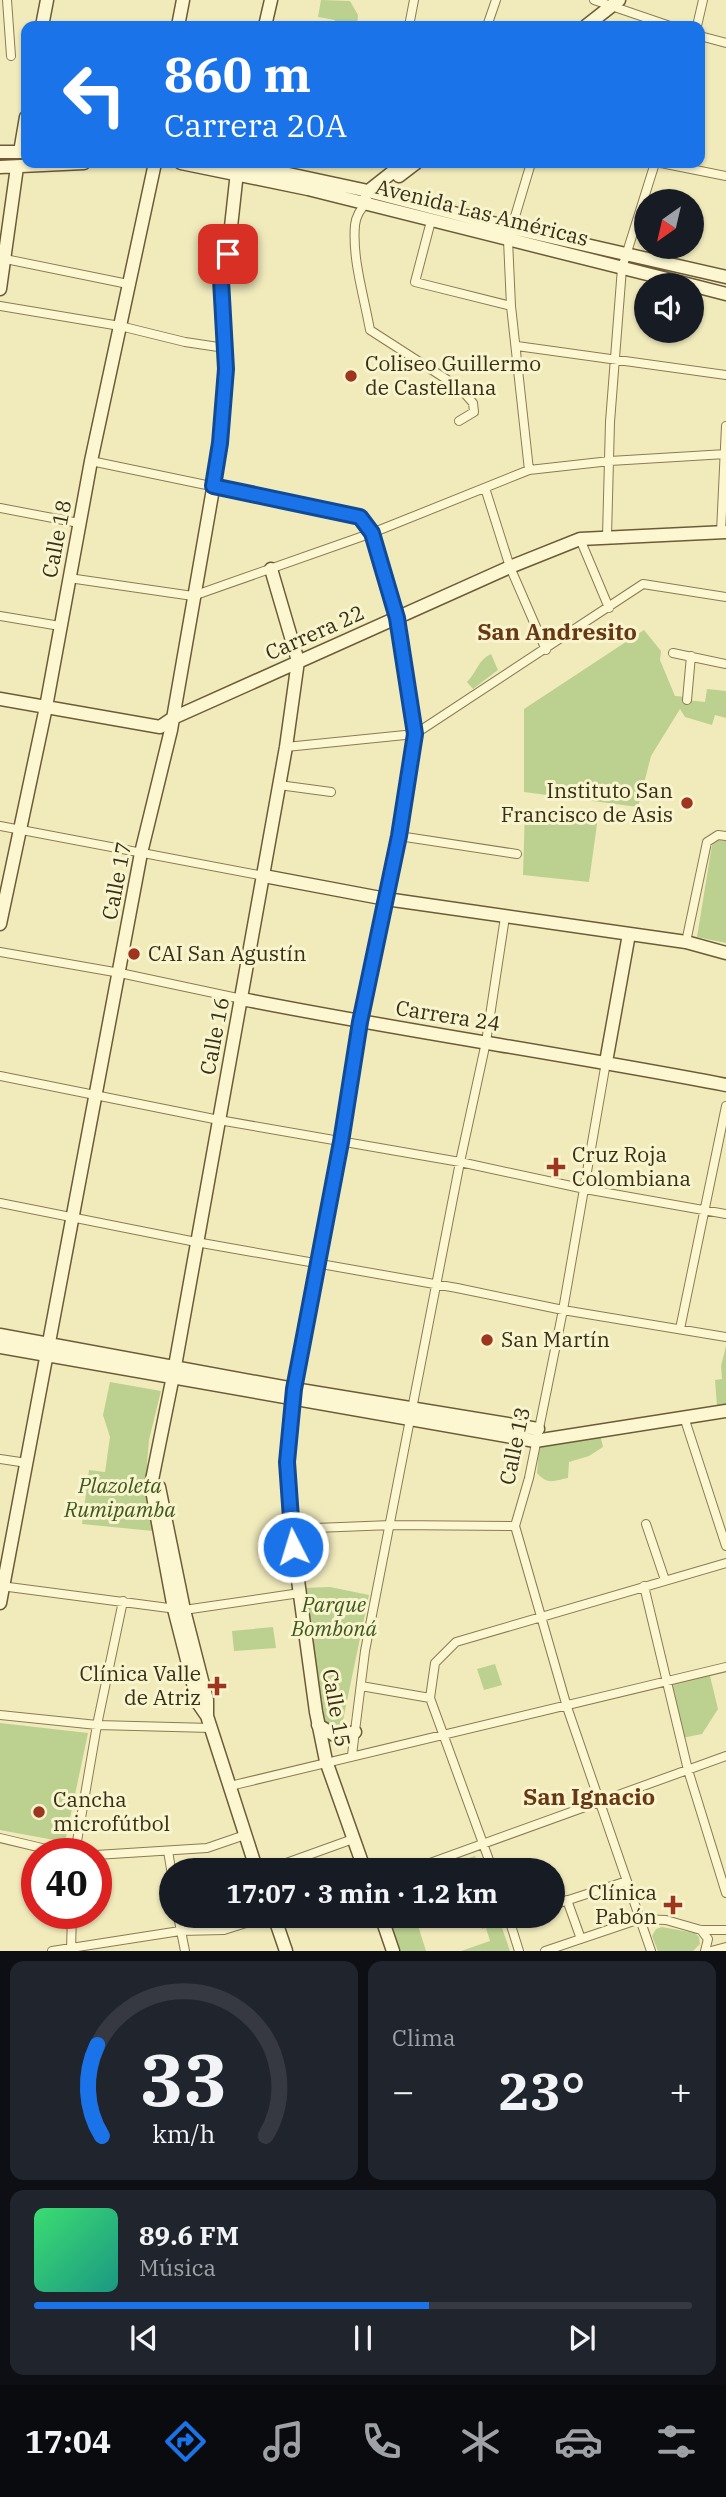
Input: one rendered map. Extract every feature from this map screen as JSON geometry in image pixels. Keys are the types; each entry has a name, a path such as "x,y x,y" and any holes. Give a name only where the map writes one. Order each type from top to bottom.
{"street":[{"path":"8,0 4,12 11,56"},
{"path":"43,21 47,0"},
{"path":"179,21 183,0"},
{"path":"266,21 271,0"},
{"path":"410,21 414,0"},
{"path":"489,21 496,0"},
{"path":"698,21 703,0"},
{"path":"582,21 607,2"},
{"path":"590,21 607,2"},
{"path":"607,2 657,21"},
{"path":"705,37 726,43"},
{"path":"0,152 21,152"},
{"path":"0,289 2,259 17,167 21,157"},
{"path":"0,167 21,167"},
{"name":"Calle 18","path":"0,924 46,707 79,523 154,168"},
{"name":"Calle 17","path":"0,1603 141,853 173,718 213,486 220,443 225,348 221,280 228,254 237,168"},
{"name":"Avenida Las Américas","path":"248,168 365,200 624,262 656,273"},
{"path":"399,168 365,200 355,224 357,257 370,330 460,388 473,402 474,412 459,421"},
{"path":"365,200 409,168"},
{"path":"529,470 511,306 510,234 530,168"},
{"path":"607,537 615,360 624,262 653,168"},
{"path":"687,168 726,176"},
{"name":"Avenida Las Américas","path":"365,200 431,221 510,234"},
{"path":"431,221 415,282 511,306"},
{"path":"2,259 128,284"},
{"name":"Avenida Las Américas","path":"624,262 726,277"},
{"name":"Avenida Las Américas","path":"704,288 726,294"},
{"path":"0,306 120,326 184,342 225,348"},
{"path":"517,346 726,375"},
{"path":"724,532 726,426"},
{"path":"69,578 193,596 372,533 529,470 610,461 725,454"},
{"path":"92,461 213,486"},
{"name":"Calle 15","path":"213,486 360,517 372,533 397,618 415,734 399,836 360,1022 341,1142 293,1394 287,1462 291,1529 318,1725 326,1761 360,1858"},
{"path":"485,488 510,567 546,650"},
{"path":"0,508 79,523"},
{"name":"Carrera 22","path":"0,699 158,727 298,661 580,539 724,532"},
{"path":"580,539 609,608"},
{"name":"Calle 16","path":"253,1858 209,1722 207,1700 179,1609 154,1469 264,876 298,661 271,569"},
{"path":"286,747 415,734 643,584 726,597"},
{"path":"0,616 60,626"},
{"path":"673,653 725,664 726,654"},
{"path":"687,700 691,656"},
{"path":"279,785 331,792"},
{"path":"0,826 386,900 686,942 726,953"},
{"path":"686,942 707,842 718,835 726,836"},
{"path":"399,836 517,854"},
{"path":"352,1755 365,1651 460,1162 486,1042 505,917"},
{"name":"Calle 13","path":"515,1526 528,1478 563,1310 629,934"},
{"name":"Carrera 24","path":"0,952 120,973 360,1022 606,1062 726,1085"},
{"path":"0,1076 219,1120 460,1162 585,1189 726,1214"},
{"path":"680,1329 726,1106"},
{"path":"0,1203 318,1265 726,1337"},
{"path":"0,1335 49,1349 537,1435 553,1436 726,1411"},
{"path":"0,1347 49,1349"},
{"path":"684,1417 726,1546"},
{"path":"0,1459 27,1462"},
{"path":"646,1524 665,1580"},
{"path":"291,1529 391,1525 515,1526 567,1707 651,1951"},
{"path":"489,1858 430,1698 435,1663 456,1642 726,1563"},
{"path":"644,1586 688,1770 726,1893"},
{"path":"2,1587 179,1609 300,1593"},
{"path":"78,1838 123,1601"},
{"path":"230,1786 726,1667"},
{"path":"360,1686 430,1698"},
{"path":"0,1716 97,1726 209,1722"},
{"path":"318,1725 336,1736 355,1732"},
{"path":"443,1858 726,1756"},
{"path":"112,1854 207,1848 245,1835"},
{"path":"0,1838 21,1843"},
{"path":"300,1858 353,1839"},
{"path":"168,1851 169,1858"},
{"path":"581,1939 567,1900 627,1881"},
{"path":"545,1951 640,1919 666,1920 701,1930 726,1930"},
{"path":"180,1928 185,1951"},
{"path":"52,1951 180,1931 230,1928"},
{"path":"278,1928 286,1951"},
{"path":"385,1928 393,1951"},
{"path":"512,1928 519,1951"},
{"path":"70,1949 71,1929"},
{"path":"701,1930 706,1933 708,1939 705,1951"},
{"path":"711,1951 726,1947"}],"green space":[{"path":"321,0 350,1 358,15 357,21 335,21 318,17"},
{"path":"644,630 661,651 660,660 675,696 705,702 707,689 726,691 726,718 715,715 712,725 685,717 680,709 651,756 638,807 524,792 524,709"},
{"path":"491,654 498,670 473,689 467,682 483,660"},
{"path":"525,808 598,817 589,882 523,875"},
{"path":"719,840 726,841 726,943 697,937 712,845"},
{"path":"726,1346 726,1405 717,1406 715,1380 722,1379 721,1366"},
{"name":"Plazoleta Rumipamba","path":"110,1382 161,1391 149,1440 147,1464 153,1531 82,1524 89,1470 105,1472 110,1437 103,1415"},
{"path":"600,1434 603,1447 589,1456 569,1462 568,1478 548,1481 537,1473 539,1446"},
{"name":"Parque Bomboná","path":"330,1587 369,1595 342,1725 335,1730 327,1728 321,1717 300,1588"},
{"path":"273,1627 276,1648 234,1651 232,1631"},
{"path":"495,1664 502,1685 484,1690 477,1669"},
{"path":"710,1676 718,1709 702,1734 682,1738 670,1686"},
{"path":"0,1723 88,1733 66,1838 43,1838 0,1830"},
{"path":"662,1927 695,1933 700,1944 693,1951 658,1951 652,1936 656,1929"},
{"path":"392,1928 419,1928 426,1951 400,1951"},
{"path":"486,1928 502,1928 510,1951 461,1951 490,1941"}],"place":[{"name":"Coliseo Guillermo de Castellana","path":"351,376"},
{"name":"Instituto San Francisco de Asis","path":"687,803"},
{"name":"CAI San Agustín","path":"134,954"},
{"name":"Cruz Roja Colombiana","path":"556,1167"},
{"name":"San Martín","path":"487,1340"},
{"name":"Clínica Valle de Atriz","path":"217,1686"},
{"name":"Cancha microfútbol","path":"39,1812"},
{"name":"Clínica Pabón","path":"673,1905"}],"district":[{"name":"San Andresito","path":"557,632"},
{"name":"San Ignacio","path":"589,1797"}],"route":[{"path":"228,254 221,280 226,369 220,443 213,486 360,517 372,533 397,618 415,734 399,836 360,1022 341,1142 294,1389 287,1462 293,1547"}]}
